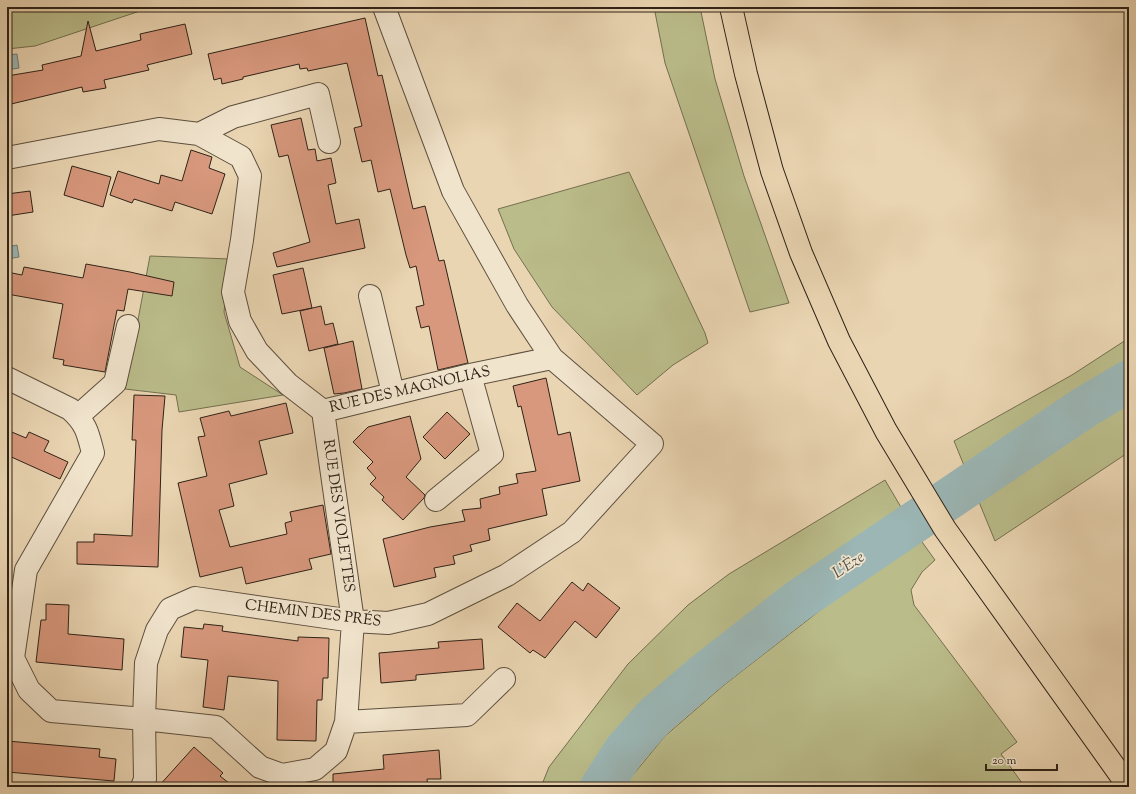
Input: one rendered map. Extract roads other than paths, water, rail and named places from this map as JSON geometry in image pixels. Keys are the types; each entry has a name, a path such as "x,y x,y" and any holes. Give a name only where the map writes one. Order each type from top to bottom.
{"main road":[{"path":"731,7 746,74 772,171 801,253 839,341 886,431 946,529 990,594 1129,787"}],"street":[{"path":"384,7 452,191 517,305 552,358"},
{"path":"199,134 233,117 318,94 329,142"},
{"name":"RUE DES MAGNOLIAS","path":"7,158 159,129 199,134 241,157 250,176 242,240 233,292 240,321 257,351 288,384 322,411 470,375 552,358"},
{"path":"370,296 393,393"},
{"path":"78,416 115,383 128,326"},
{"name":"CHEMIN DES PRÉS","path":"142,787 145,778 144,718 146,663 157,630 170,609 195,598 353,621 388,623 428,614 507,575 572,532 652,444 552,358"},
{"path":"436,500 492,454 470,375"},
{"path":"7,378 70,409 78,416 88,431 93,453 26,570 13,658 29,690 51,711 144,718 216,727 281,787"},
{"name":"RUE DES VIOLETTES","path":"260,767 282,775 315,769 336,751 346,722 353,621 322,411"},
{"path":"346,722 467,715 504,679"}],"water":[{"path":"17,54 19,68 7,70 7,55"},
{"path":"17,245 19,257 7,259 7,247"}],"waterway":[{"name":"L'Èze","path":"601,787 625,750 655,716 704,674 796,602 1085,407 1129,381"}]}
